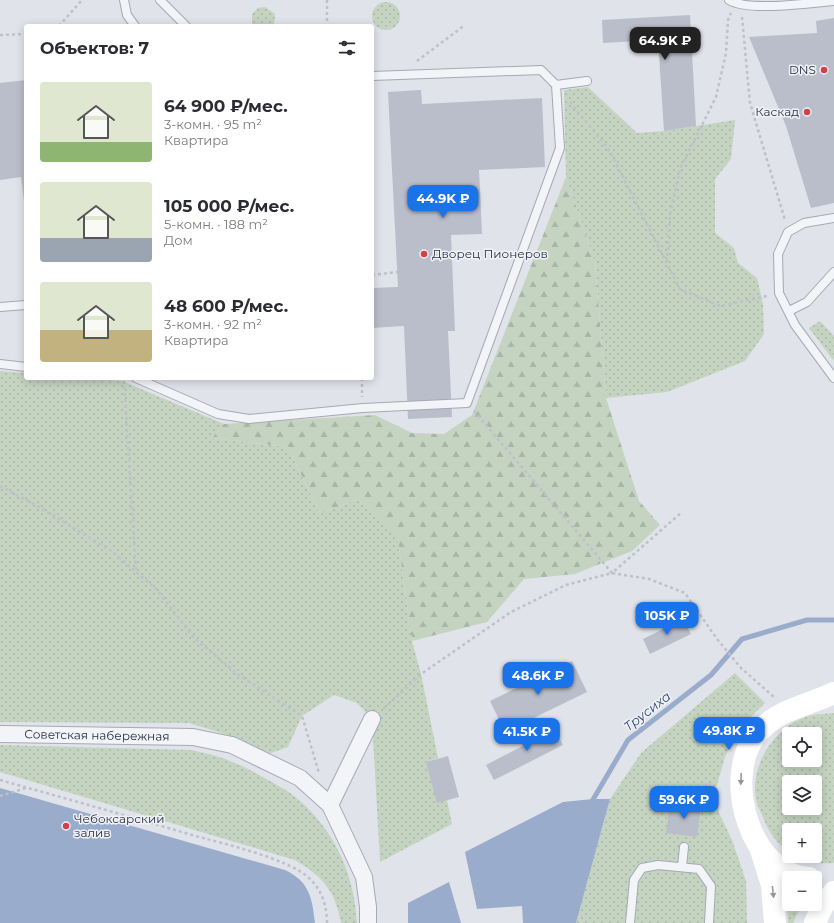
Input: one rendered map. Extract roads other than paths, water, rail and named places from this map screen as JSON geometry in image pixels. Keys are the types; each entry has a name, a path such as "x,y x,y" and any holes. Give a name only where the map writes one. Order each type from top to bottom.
{"main road":[{"path":"775,923 772,885 767,864 748,822 742,800 740,777 745,758 755,737 771,720 789,710 834,693"},
{"path":"808,704 834,701"},
{"path":"758,842 770,859 786,871"},
{"path":"822,878 834,878"},
{"path":"815,923 822,907 834,892"}],"street":[{"path":"368,923 368,907 364,877 330,806 372,719"},
{"name":"Советская набережная","path":"0,734 193,737 232,745 300,778 330,806"}],"lane":[{"path":"124,0 127,14 134,24"},
{"path":"160,0 184,24"},
{"path":"735,3 752,6 834,1"},
{"path":"141,380 218,414 249,419 362,408 467,403 560,148 556,85 541,70 374,76"},
{"path":"556,85 587,81"},
{"path":"834,218 804,223 788,232 778,254 779,293 795,325 834,378"},
{"path":"789,311 807,302 834,272"},
{"path":"0,307 24,305"},
{"path":"0,364 24,367"},
{"path":"682,867 684,847"},
{"path":"630,923 634,880 642,868 658,865 699,870 711,886 709,923"}],"water":[{"name":"Чебоксарский залив","path":"0,788 285,870 305,885 311,898 315,923 0,923"},
{"path":"610,799 576,923 523,923 522,906 477,909 465,852 563,802"},
{"path":"449,882 461,923 408,923 408,903"}],"waterway":[{"name":"Трусиха","path":"591,803 628,740 711,675 742,639 807,620 834,620"}],"place":[{"name":"DNS","path":"824,70"},
{"name":"Каскад","path":"807,112"},
{"name":"Дворец Пионеров","path":"424,254"},
{"name":"Чебоксарский залив","path":"66,826"}]}
